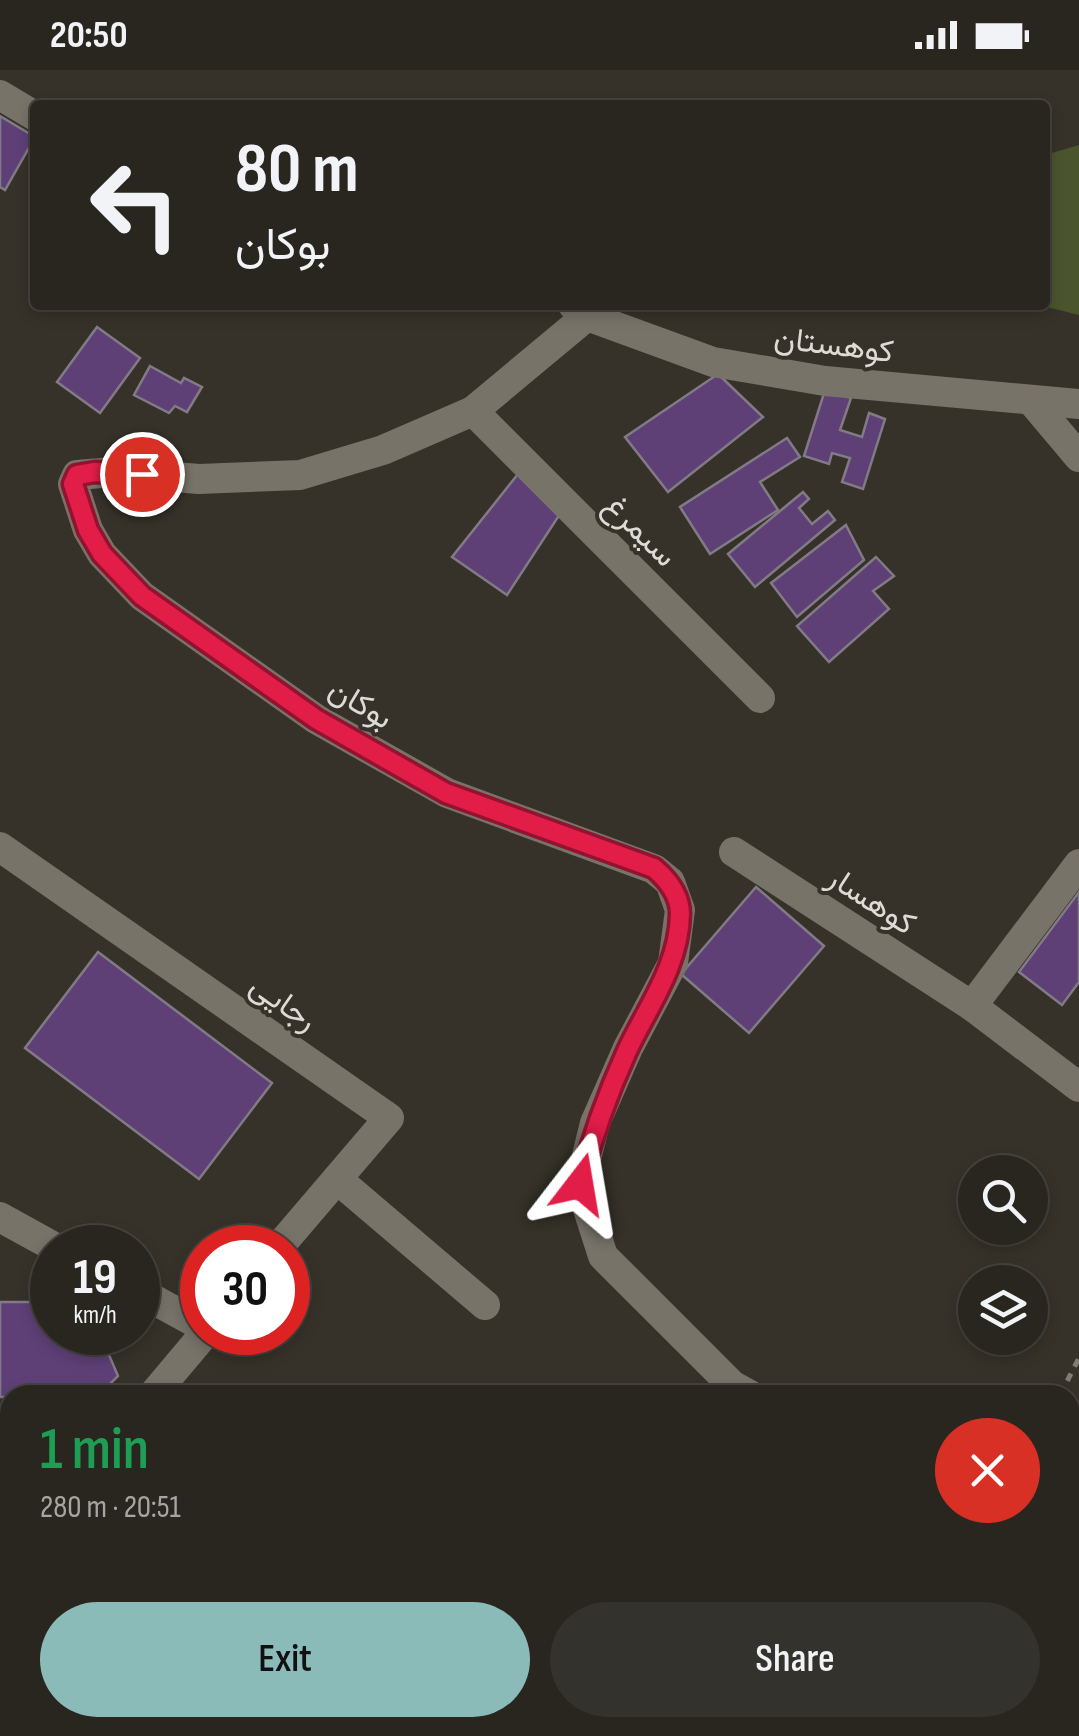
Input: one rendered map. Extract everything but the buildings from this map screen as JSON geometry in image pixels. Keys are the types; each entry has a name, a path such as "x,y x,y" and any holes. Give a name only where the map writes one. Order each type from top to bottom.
{"street":[{"path":"0,95 30,113"},
{"name":"کوهستان","path":"580,311 713,362 825,381 1079,404"},
{"name":"بوکان","path":"580,311 473,411 384,450 300,475 199,479 95,472 77,475 73,484 88,530 102,554 142,596 316,719 446,793 654,868 670,882 680,910 673,963 628,1048 595,1123 580,1184 603,1256 732,1385"},
{"path":"1030,400 1079,457"},
{"name":"سیمرغ","path":"473,411 760,698"},
{"name":"رجایی","path":"0,847 388,1118 298,1225"},
{"name":"کوهسار","path":"734,852 972,1006 1079,1087"},
{"path":"972,1006 1079,864"},
{"path":"337,1179 484,1306"},
{"path":"0,1217 30,1234"},
{"path":"161,1385 184,1355"}],"path":[{"path":"1065,1385 1079,1358"}],"green space":[{"path":"1079,145 1079,315 1050,308 1050,154"}],"route":[{"path":"142,474 95,472 77,475 73,484 88,530 102,554 142,596 316,719 446,793 654,868 670,882 680,910 673,963 628,1048 595,1123 580,1184"}]}
